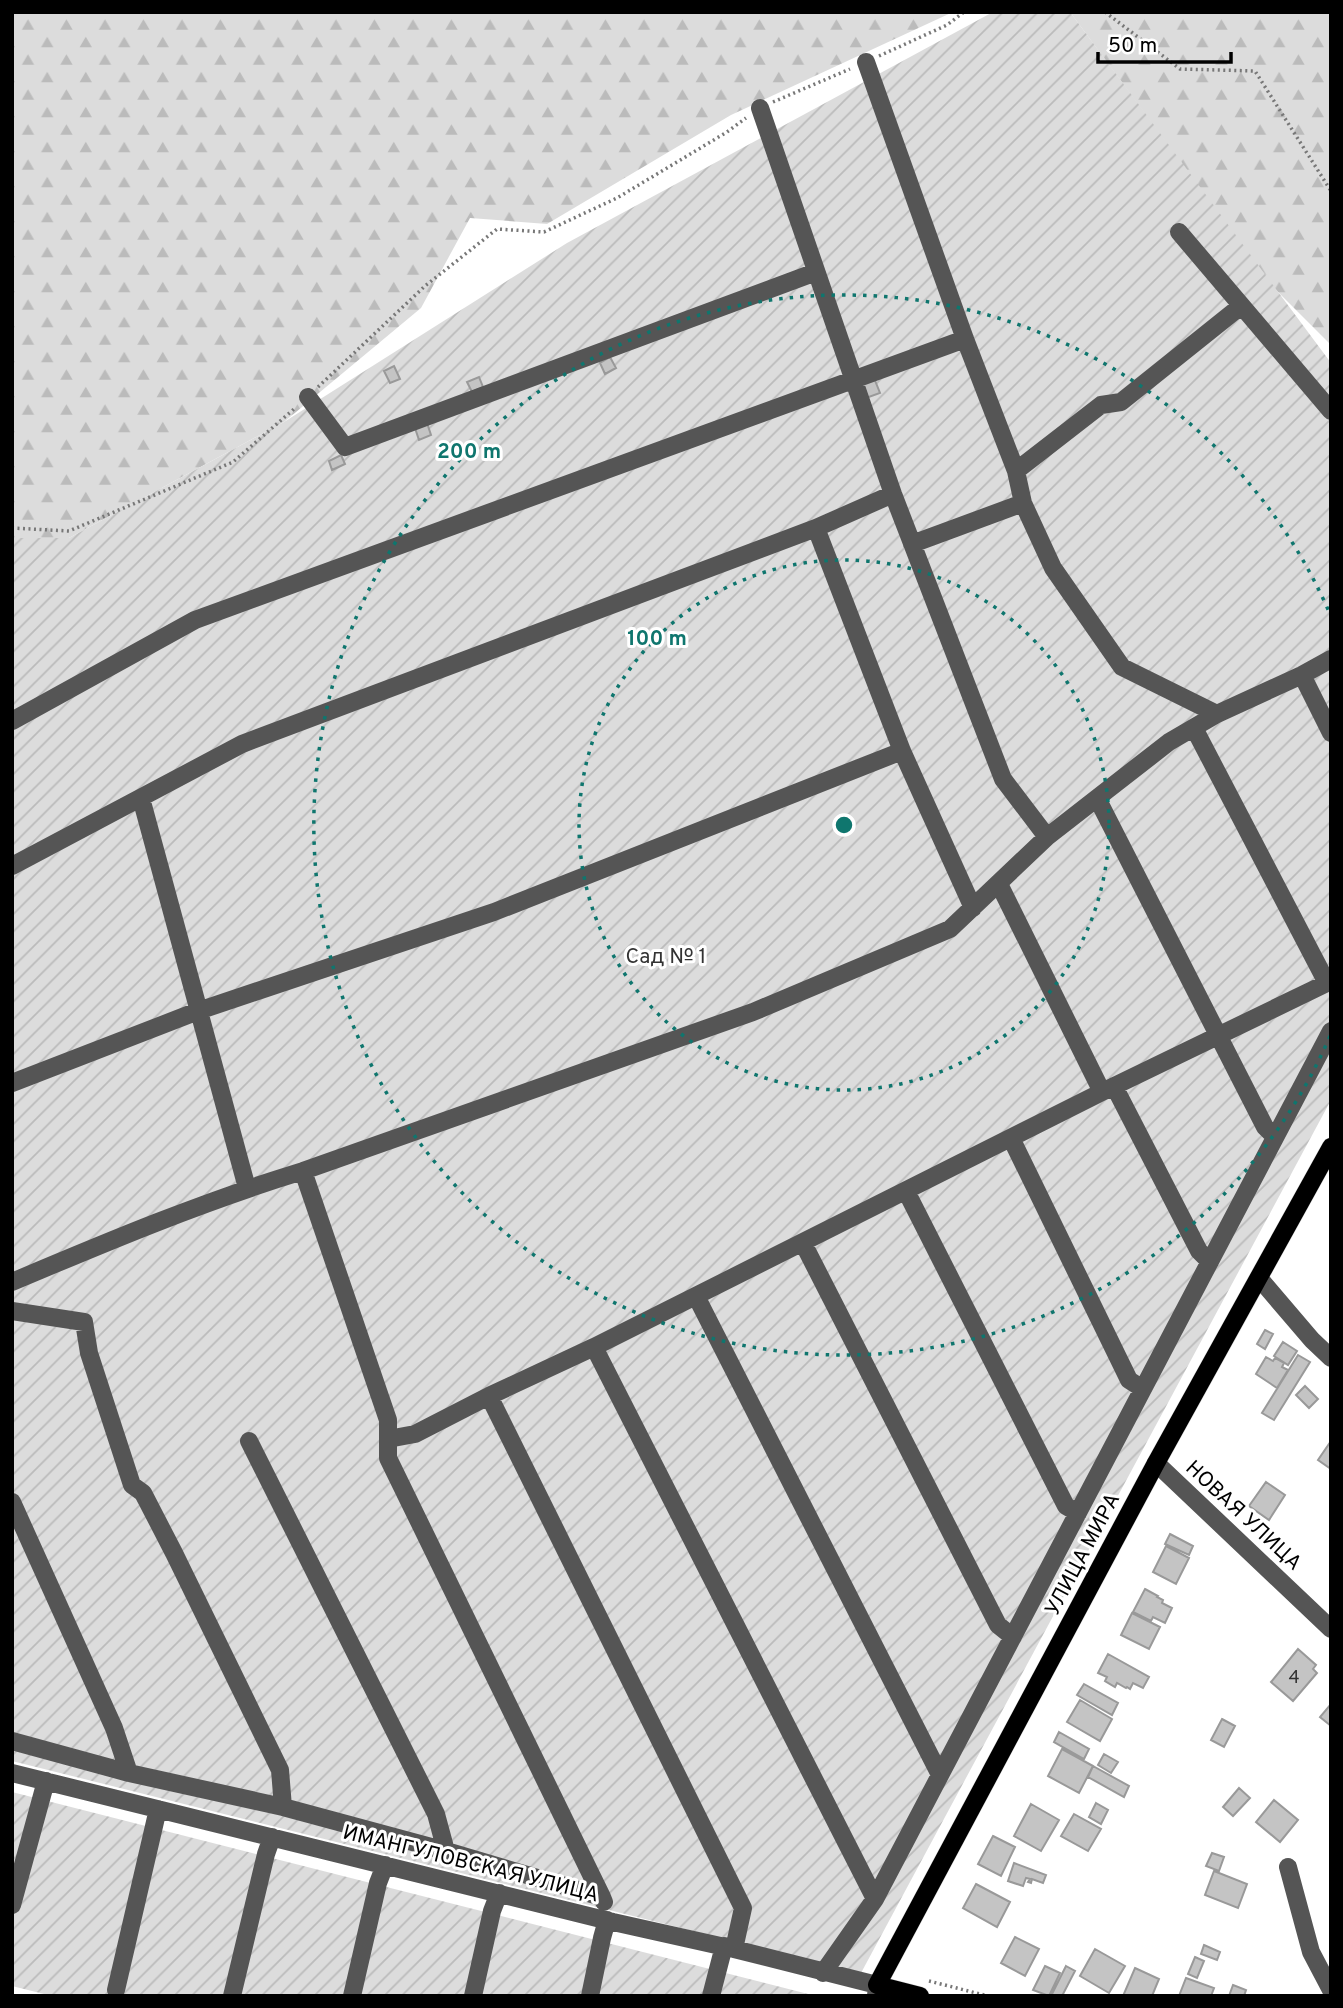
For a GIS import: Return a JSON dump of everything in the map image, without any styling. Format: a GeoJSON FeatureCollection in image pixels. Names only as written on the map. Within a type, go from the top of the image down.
{"type":"FeatureCollection","features":[{"type":"Feature","properties":{"kind":"main road","name":"УЛИЦА МИРА"},"geometry":{"type":"LineString","coordinates":[[876,1991],[1156,1464],[1331,1147]]}},
{"type":"Feature","properties":{"kind":"main road","name":"ИМАНГУЛОВСКАЯ УЛИЦА"},"geometry":{"type":"LineString","coordinates":[[876,1991],[920,1987]]}},
{"type":"Feature","properties":{"kind":"street"},"geometry":{"type":"LineString","coordinates":[[866,62],[1016,471],[1023,503],[1053,568],[1122,667],[1217,714]]}},
{"type":"Feature","properties":{"kind":"street"},"geometry":{"type":"LineString","coordinates":[[760,108],[893,494],[1003,779],[1047,837]]}},
{"type":"Feature","properties":{"kind":"street"},"geometry":{"type":"LineString","coordinates":[[1179,232],[1331,411]]}},
{"type":"Feature","properties":{"kind":"street"},"geometry":{"type":"LineString","coordinates":[[308,397],[345,447],[816,272]]}},
{"type":"Feature","properties":{"kind":"street"},"geometry":{"type":"LineString","coordinates":[[1016,471],[1101,405],[1121,402],[1241,306]]}},
{"type":"Feature","properties":{"kind":"street"},"geometry":{"type":"LineString","coordinates":[[12,721],[195,621],[965,338]]}},
{"type":"Feature","properties":{"kind":"street"},"geometry":{"type":"LineString","coordinates":[[12,866],[242,744],[816,528],[893,494]]}},
{"type":"Feature","properties":{"kind":"street"},"geometry":{"type":"LineString","coordinates":[[912,544],[1023,503]]}},
{"type":"Feature","properties":{"kind":"street"},"geometry":{"type":"LineString","coordinates":[[816,528],[902,751],[974,908]]}},
{"type":"Feature","properties":{"kind":"street"},"geometry":{"type":"LineString","coordinates":[[12,1282],[148,1224],[753,1012],[950,929],[1047,837],[1169,742],[1217,714],[1331,659]]}},
{"type":"Feature","properties":{"kind":"street"},"geometry":{"type":"LineString","coordinates":[[1302,675],[1331,733]]}},
{"type":"Feature","properties":{"kind":"street"},"geometry":{"type":"LineString","coordinates":[[388,1439],[415,1434],[489,1396],[594,1348],[1108,1089],[1329,983],[1194,728]]}},
{"type":"Feature","properties":{"kind":"street"},"geometry":{"type":"LineString","coordinates":[[12,1083],[198,1011],[494,912],[902,751]]}},
{"type":"Feature","properties":{"kind":"street"},"geometry":{"type":"LineString","coordinates":[[142,797],[247,1188]]}},
{"type":"Feature","properties":{"kind":"street"},"geometry":{"type":"LineString","coordinates":[[1097,798],[1265,1127],[1275,1137]]}},
{"type":"Feature","properties":{"kind":"street"},"geometry":{"type":"LineString","coordinates":[[999,884],[1108,1089],[1199,1251],[1210,1262]]}},
{"type":"Feature","properties":{"kind":"street"},"geometry":{"type":"LineString","coordinates":[[823,1973],[875,1899],[1331,1031]]}},
{"type":"Feature","properties":{"kind":"street"},"geometry":{"type":"LineString","coordinates":[[1011,1138],[1129,1380],[1143,1389]]}},
{"type":"Feature","properties":{"kind":"street"},"geometry":{"type":"LineString","coordinates":[[303,1171],[388,1420],[388,1458],[602,1897],[610,1921],[590,1996]]}},
{"type":"Feature","properties":{"kind":"street"},"geometry":{"type":"LineString","coordinates":[[906,1191],[1066,1506],[1078,1513]]}},
{"type":"Feature","properties":{"kind":"street"},"geometry":{"type":"LineString","coordinates":[[803,1244],[998,1625],[1013,1637]]}},
{"type":"Feature","properties":{"kind":"street"},"geometry":{"type":"LineString","coordinates":[[1259,1278],[1331,1358]]}},
{"type":"Feature","properties":{"kind":"street"},"geometry":{"type":"LineString","coordinates":[[696,1296],[940,1774]]}},
{"type":"Feature","properties":{"kind":"street"},"geometry":{"type":"LineString","coordinates":[[12,1311],[84,1322],[89,1353],[132,1485],[143,1493],[280,1770],[283,1807]]}},
{"type":"Feature","properties":{"kind":"street"},"geometry":{"type":"LineString","coordinates":[[594,1348],[875,1899]]}},
{"type":"Feature","properties":{"kind":"street"},"geometry":{"type":"LineString","coordinates":[[489,1396],[743,1908],[711,1996]]}},
{"type":"Feature","properties":{"kind":"street"},"geometry":{"type":"LineString","coordinates":[[249,1441],[436,1814],[446,1851]]}},
{"type":"Feature","properties":{"kind":"street","name":"НОВАЯ УЛИЦА"},"geometry":{"type":"LineString","coordinates":[[1156,1464],[1331,1629]]}},
{"type":"Feature","properties":{"kind":"street"},"geometry":{"type":"LineString","coordinates":[[12,1502],[114,1728],[129,1773]]}},
{"type":"Feature","properties":{"kind":"street"},"geometry":{"type":"LineString","coordinates":[[12,1741],[129,1773],[283,1807],[602,1897]]}},
{"type":"Feature","properties":{"kind":"street","name":"ИМАНГУЛОВСКАЯ УЛИЦА"},"geometry":{"type":"LineString","coordinates":[[12,1773],[610,1921],[729,1947],[876,1991]]}},
{"type":"Feature","properties":{"kind":"street"},"geometry":{"type":"LineString","coordinates":[[12,1905],[46,1781]]}},
{"type":"Feature","properties":{"kind":"street"},"geometry":{"type":"LineString","coordinates":[[116,1990],[158,1809]]}},
{"type":"Feature","properties":{"kind":"street"},"geometry":{"type":"LineString","coordinates":[[232,1996],[272,1837]]}},
{"type":"Feature","properties":{"kind":"street"},"geometry":{"type":"LineString","coordinates":[[352,1996],[384,1865]]}},
{"type":"Feature","properties":{"kind":"street"},"geometry":{"type":"LineString","coordinates":[[1288,1867],[1311,1952],[1331,1990]]}},
{"type":"Feature","properties":{"kind":"street"},"geometry":{"type":"LineString","coordinates":[[473,1996],[492,1911],[499,1893]]}},
{"type":"Feature","properties":{"kind":"path"},"geometry":{"type":"LineString","coordinates":[[12,528],[69,531],[233,462],[308,397],[425,286],[497,229],[544,232],[617,198],[727,132],[760,108],[947,25],[964,12]]}},
{"type":"Feature","properties":{"kind":"path"},"geometry":{"type":"LineString","coordinates":[[1105,12],[1180,68],[1255,71],[1331,191]]}},
{"type":"Feature","properties":{"kind":"path"},"geometry":{"type":"LineString","coordinates":[[920,1987],[988,1996]]}},
{"type":"Feature","properties":{"kind":"green space"},"geometry":{"type":"Polygon","coordinates":[[[12,12],[953,12],[731,115],[547,224],[470,218],[421,308],[284,422],[69,538],[12,538],[12,12]]]}},
{"type":"Feature","properties":{"kind":"green space","name":"Сад № 1"},"geometry":{"type":"Polygon","coordinates":[[[993,12],[1070,12],[1331,363],[1331,1100],[861,1973],[12,1761],[12,538],[69,538],[284,422],[567,243],[993,12]]]}},
{"type":"Feature","properties":{"kind":"green space"},"geometry":{"type":"Polygon","coordinates":[[[1070,12],[1331,12],[1331,345],[1272,286],[1070,12]]]}},
{"type":"Feature","properties":{"kind":"green space"},"geometry":{"type":"Polygon","coordinates":[[[12,1792],[816,1996],[52,1996],[12,1986],[12,1792]]]}},
{"type":"Feature","properties":{"kind":"building"},"geometry":{"type":"Polygon","coordinates":[[[610,357],[616,368],[605,374],[600,363],[610,357]]]}},
{"type":"Feature","properties":{"kind":"building"},"geometry":{"type":"Polygon","coordinates":[[[394,366],[400,379],[390,383],[384,371],[394,366]]]}},
{"type":"Feature","properties":{"kind":"building"},"geometry":{"type":"Polygon","coordinates":[[[479,377],[483,387],[472,392],[467,382],[479,377]]]}},
{"type":"Feature","properties":{"kind":"building"},"geometry":{"type":"Polygon","coordinates":[[[874,378],[880,393],[866,398],[860,384],[874,378]]]}},
{"type":"Feature","properties":{"kind":"building"},"geometry":{"type":"Polygon","coordinates":[[[427,423],[431,435],[419,440],[415,428],[427,423]]]}},
{"type":"Feature","properties":{"kind":"building"},"geometry":{"type":"Polygon","coordinates":[[[341,455],[345,464],[332,470],[329,461],[341,455]]]}},
{"type":"Feature","properties":{"kind":"building"},"geometry":{"type":"Polygon","coordinates":[[[1265,1330],[1273,1334],[1265,1349],[1257,1344],[1265,1330]]]}},
{"type":"Feature","properties":{"kind":"building"},"geometry":{"type":"Polygon","coordinates":[[[1283,1342],[1297,1351],[1288,1365],[1274,1356],[1283,1342]]]}},
{"type":"Feature","properties":{"kind":"building"},"geometry":{"type":"Polygon","coordinates":[[[1298,1355],[1310,1362],[1274,1420],[1262,1413],[1298,1355]]]}},
{"type":"Feature","properties":{"kind":"building"},"geometry":{"type":"Polygon","coordinates":[[[1266,1357],[1284,1363],[1282,1367],[1288,1370],[1277,1388],[1256,1374],[1266,1357]]]}},
{"type":"Feature","properties":{"kind":"building"},"geometry":{"type":"Polygon","coordinates":[[[1305,1386],[1318,1399],[1309,1408],[1296,1395],[1305,1386]]]}},
{"type":"Feature","properties":{"kind":"building"},"geometry":{"type":"Polygon","coordinates":[[[1331,1441],[1331,1469],[1318,1460],[1331,1441]]]}},
{"type":"Feature","properties":{"kind":"building"},"geometry":{"type":"Polygon","coordinates":[[[1266,1482],[1285,1495],[1269,1520],[1249,1506],[1266,1482]]]}},
{"type":"Feature","properties":{"kind":"building"},"geometry":{"type":"Polygon","coordinates":[[[1170,1534],[1193,1546],[1189,1555],[1165,1544],[1170,1534]]]}},
{"type":"Feature","properties":{"kind":"building"},"geometry":{"type":"Polygon","coordinates":[[[1166,1546],[1189,1558],[1176,1584],[1153,1572],[1166,1546]]]}},
{"type":"Feature","properties":{"kind":"building"},"geometry":{"type":"Polygon","coordinates":[[[1145,1589],[1172,1608],[1165,1623],[1153,1617],[1151,1621],[1133,1612],[1145,1589]]]}},
{"type":"Feature","properties":{"kind":"building"},"geometry":{"type":"Polygon","coordinates":[[[1132,1613],[1160,1627],[1149,1649],[1121,1635],[1132,1613]]]}},
{"type":"Feature","properties":{"kind":"building"},"geometry":{"type":"Polygon","coordinates":[[[1298,1649],[1316,1665],[1313,1669],[1317,1673],[1293,1701],[1271,1682],[1298,1649]]]}},
{"type":"Feature","properties":{"kind":"building"},"geometry":{"type":"Polygon","coordinates":[[[1108,1654],[1149,1677],[1143,1688],[1133,1683],[1130,1689],[1117,1683],[1115,1687],[1105,1681],[1107,1677],[1098,1673],[1108,1654]]]}},
{"type":"Feature","properties":{"kind":"building"},"geometry":{"type":"Polygon","coordinates":[[[1084,1684],[1118,1703],[1112,1715],[1077,1695],[1084,1684]]]}},
{"type":"Feature","properties":{"kind":"building"},"geometry":{"type":"Polygon","coordinates":[[[1080,1700],[1112,1719],[1100,1741],[1067,1722],[1080,1700]]]}},
{"type":"Feature","properties":{"kind":"building"},"geometry":{"type":"Polygon","coordinates":[[[1331,1704],[1331,1726],[1320,1717],[1331,1704]]]}},
{"type":"Feature","properties":{"kind":"building"},"geometry":{"type":"Polygon","coordinates":[[[1222,1719],[1235,1726],[1224,1747],[1211,1740],[1222,1719]]]}},
{"type":"Feature","properties":{"kind":"building"},"geometry":{"type":"Polygon","coordinates":[[[1059,1732],[1089,1749],[1084,1759],[1054,1742],[1059,1732]]]}},
{"type":"Feature","properties":{"kind":"building"},"geometry":{"type":"Polygon","coordinates":[[[1062,1749],[1093,1766],[1079,1793],[1048,1776],[1062,1749]]]}},
{"type":"Feature","properties":{"kind":"building"},"geometry":{"type":"Polygon","coordinates":[[[1104,1754],[1118,1762],[1111,1773],[1098,1765],[1104,1754]]]}},
{"type":"Feature","properties":{"kind":"building"},"geometry":{"type":"Polygon","coordinates":[[[1093,1766],[1129,1786],[1124,1797],[1088,1777],[1093,1766]]]}},
{"type":"Feature","properties":{"kind":"building"},"geometry":{"type":"Polygon","coordinates":[[[1239,1788],[1250,1798],[1233,1816],[1223,1807],[1239,1788]]]}},
{"type":"Feature","properties":{"kind":"building"},"geometry":{"type":"Polygon","coordinates":[[[1274,1800],[1298,1820],[1280,1842],[1256,1822],[1274,1800]]]}},
{"type":"Feature","properties":{"kind":"building"},"geometry":{"type":"Polygon","coordinates":[[[1096,1803],[1108,1810],[1101,1824],[1089,1817],[1096,1803]]]}},
{"type":"Feature","properties":{"kind":"building"},"geometry":{"type":"Polygon","coordinates":[[[1031,1804],[1059,1820],[1041,1851],[1014,1836],[1031,1804]]]}},
{"type":"Feature","properties":{"kind":"building"},"geometry":{"type":"Polygon","coordinates":[[[1074,1814],[1101,1829],[1088,1851],[1061,1836],[1074,1814]]]}},
{"type":"Feature","properties":{"kind":"building"},"geometry":{"type":"Polygon","coordinates":[[[993,1836],[1015,1847],[1001,1876],[978,1864],[993,1836]]]}},
{"type":"Feature","properties":{"kind":"building"},"geometry":{"type":"Polygon","coordinates":[[[1212,1853],[1224,1857],[1219,1871],[1206,1866],[1212,1853]]]}},
{"type":"Feature","properties":{"kind":"building"},"geometry":{"type":"Polygon","coordinates":[[[1014,1863],[1046,1875],[1043,1883],[1032,1879],[1031,1883],[1028,1882],[1030,1879],[1026,1878],[1023,1886],[1008,1881],[1014,1863]]]}},
{"type":"Feature","properties":{"kind":"building"},"geometry":{"type":"Polygon","coordinates":[[[1214,1871],[1247,1884],[1238,1908],[1205,1895],[1214,1871]]]}},
{"type":"Feature","properties":{"kind":"building"},"geometry":{"type":"Polygon","coordinates":[[[976,1884],[1010,1902],[997,1927],[963,1908],[976,1884]]]}},
{"type":"Feature","properties":{"kind":"building"},"geometry":{"type":"Polygon","coordinates":[[[1015,1937],[1039,1949],[1025,1976],[1001,1963],[1015,1937]]]}},
{"type":"Feature","properties":{"kind":"building"},"geometry":{"type":"Polygon","coordinates":[[[1204,1945],[1220,1952],[1217,1960],[1201,1954],[1204,1945]]]}},
{"type":"Feature","properties":{"kind":"building"},"geometry":{"type":"Polygon","coordinates":[[[1095,1949],[1125,1966],[1109,1993],[1080,1976],[1095,1949]]]}},
{"type":"Feature","properties":{"kind":"building"},"geometry":{"type":"Polygon","coordinates":[[[1195,1957],[1204,1961],[1197,1978],[1188,1974],[1195,1957]]]}},
{"type":"Feature","properties":{"kind":"building"},"geometry":{"type":"Polygon","coordinates":[[[1045,1966],[1060,1973],[1049,1996],[1033,1990],[1045,1966]]]}},
{"type":"Feature","properties":{"kind":"building"},"geometry":{"type":"Polygon","coordinates":[[[1066,1966],[1075,1971],[1062,1996],[1051,1996],[1066,1966]]]}},
{"type":"Feature","properties":{"kind":"building"},"geometry":{"type":"Polygon","coordinates":[[[1135,1968],[1159,1979],[1152,1996],[1123,1996],[1135,1968]]]}},
{"type":"Feature","properties":{"kind":"building"},"geometry":{"type":"Polygon","coordinates":[[[1186,1978],[1214,1988],[1211,1996],[1179,1996],[1186,1978]]]}},
{"type":"Feature","properties":{"kind":"building"},"geometry":{"type":"Polygon","coordinates":[[[1233,1985],[1246,1990],[1244,1996],[1229,1996],[1233,1985]]]}}]}
